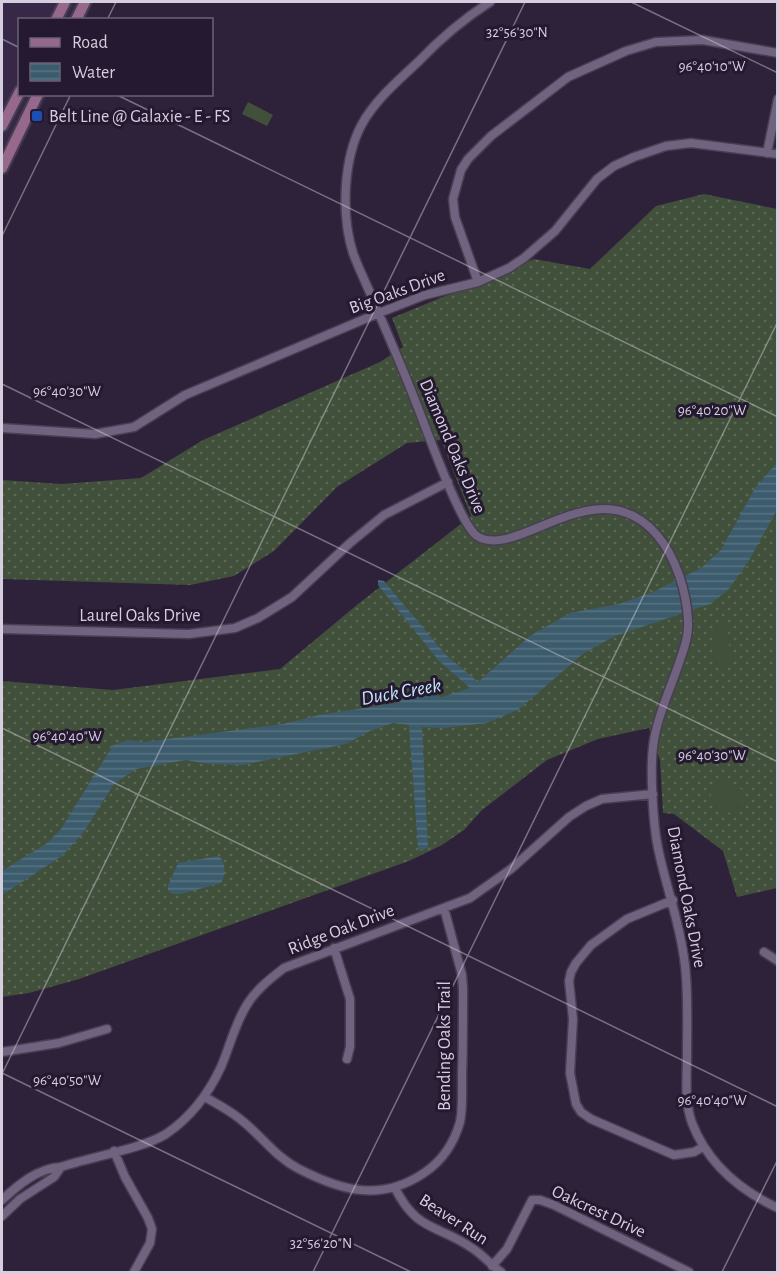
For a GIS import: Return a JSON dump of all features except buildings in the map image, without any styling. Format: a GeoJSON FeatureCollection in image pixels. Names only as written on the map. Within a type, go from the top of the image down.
{"type":"FeatureCollection","features":[{"type":"Feature","properties":{"kind":"main road"},"geometry":{"type":"LineString","coordinates":[[57,18],[65,2]]}},
{"type":"Feature","properties":{"kind":"main road"},"geometry":{"type":"LineString","coordinates":[[77,18],[85,2]]}},
{"type":"Feature","properties":{"kind":"main road"},"geometry":{"type":"LineString","coordinates":[[2,126],[18,95]]}},
{"type":"Feature","properties":{"kind":"main road"},"geometry":{"type":"LineString","coordinates":[[3,162],[37,96]]}},
{"type":"Feature","properties":{"kind":"street","name":"Diamond Oaks Drive"},"geometry":{"type":"LineString","coordinates":[[490,2],[477,10],[427,52],[384,94],[362,124],[352,150],[346,189],[346,218],[352,251],[448,482],[470,529],[478,538],[494,541],[587,510],[607,509],[625,512],[651,528],[666,548],[675,568],[688,617],[688,635],[660,718],[653,748],[653,794],[657,845],[673,900],[686,975],[688,1107],[692,1123],[704,1147],[724,1173],[753,1197],[777,1208]]}},
{"type":"Feature","properties":{"kind":"street"},"geometry":{"type":"LineString","coordinates":[[478,282],[455,217],[453,199],[461,170],[468,159],[491,136],[551,90],[568,77],[626,51],[656,42],[703,40],[777,53]]}},
{"type":"Feature","properties":{"kind":"street"},"geometry":{"type":"LineString","coordinates":[[766,153],[777,99]]}},
{"type":"Feature","properties":{"kind":"street","name":"Big Oaks Drive"},"geometry":{"type":"LineString","coordinates":[[2,428],[95,434],[134,427],[185,395],[379,313],[425,295],[478,282],[509,268],[531,252],[555,231],[597,179],[614,166],[634,157],[666,146],[691,142],[777,154]]}},
{"type":"Feature","properties":{"kind":"street","name":"Laurel Oaks Drive"},"geometry":{"type":"LineString","coordinates":[[2,629],[189,634],[235,628],[258,618],[292,597],[384,515],[448,482]]}},
{"type":"Feature","properties":{"kind":"street","name":"Ridge Oak Drive"},"geometry":{"type":"LineString","coordinates":[[2,1198],[29,1178],[50,1168],[141,1145],[165,1135],[192,1113],[205,1097],[221,1066],[248,1002],[263,984],[284,968],[470,897],[489,886],[586,806],[602,799],[653,794]]}},
{"type":"Feature","properties":{"kind":"street"},"geometry":{"type":"LineString","coordinates":[[673,900],[627,919],[591,945],[576,963],[569,981],[573,1019],[570,1073],[576,1104],[581,1112],[591,1119],[674,1155],[694,1152],[704,1147]]}},
{"type":"Feature","properties":{"kind":"street","name":"Bending Oaks Trail"},"geometry":{"type":"LineString","coordinates":[[205,1097],[241,1119],[277,1155],[298,1169],[338,1186],[362,1190],[395,1188],[418,1177],[441,1159],[451,1144],[460,1121],[464,989],[444,908]]}},
{"type":"Feature","properties":{"kind":"street"},"geometry":{"type":"LineString","coordinates":[[334,948],[350,999],[350,1047],[347,1059]]}},
{"type":"Feature","properties":{"kind":"street"},"geometry":{"type":"LineString","coordinates":[[764,952],[777,961]]}},
{"type":"Feature","properties":{"kind":"street"},"geometry":{"type":"LineString","coordinates":[[2,1052],[59,1043],[107,1029]]}},
{"type":"Feature","properties":{"kind":"street"},"geometry":{"type":"LineString","coordinates":[[114,1151],[152,1229],[150,1243],[134,1272]]}},
{"type":"Feature","properties":{"kind":"street","name":"Ridge Oak Drive"},"geometry":{"type":"LineString","coordinates":[[2,1216],[35,1188],[54,1177],[61,1167]]}},
{"type":"Feature","properties":{"kind":"street","name":"Beaver Run"},"geometry":{"type":"LineString","coordinates":[[395,1188],[404,1207],[415,1217],[433,1229],[473,1248],[501,1272]]}},
{"type":"Feature","properties":{"kind":"street"},"geometry":{"type":"LineString","coordinates":[[2,1198],[10,1208]]}},
{"type":"Feature","properties":{"kind":"street","name":"Oakcrest Drive"},"geometry":{"type":"LineString","coordinates":[[492,1266],[507,1249],[532,1200],[540,1200],[689,1272]]}},
{"type":"Feature","properties":{"kind":"shaded area"},"geometry":{"type":"Polygon","coordinates":[[[2,2],[94,2],[86,18],[18,18],[18,96],[47,96],[7,176],[2,173],[2,2]]]}},
{"type":"Feature","properties":{"kind":"green space"},"geometry":{"type":"Polygon","coordinates":[[[248,102],[273,115],[267,126],[242,114],[248,102]]]}},
{"type":"Feature","properties":{"kind":"green space"},"geometry":{"type":"Polygon","coordinates":[[[704,194],[777,209],[777,888],[737,897],[723,851],[674,814],[663,813],[660,760],[649,728],[598,739],[547,760],[482,810],[464,830],[442,845],[409,861],[79,979],[29,993],[2,997],[2,681],[113,690],[280,669],[358,604],[471,516],[441,440],[407,443],[337,487],[274,551],[234,576],[190,585],[2,579],[2,480],[62,484],[141,478],[203,440],[380,362],[403,347],[392,318],[534,259],[590,269],[656,206],[704,194]]]}},
{"type":"Feature","properties":{"kind":"green space"},"geometry":{"type":"Polygon","coordinates":[[[720,621],[728,628],[729,648],[734,657],[730,663],[718,668],[712,644],[720,621]]]}},
{"type":"Feature","properties":{"kind":"green space"},"geometry":{"type":"Polygon","coordinates":[[[728,781],[742,790],[742,804],[733,813],[722,812],[711,805],[711,793],[717,782],[728,781]]]}},
{"type":"Feature","properties":{"kind":"water"},"geometry":{"type":"Polygon","coordinates":[[[777,463],[777,510],[748,562],[728,590],[710,604],[615,636],[584,653],[518,710],[487,723],[443,728],[422,727],[428,847],[421,851],[418,847],[409,725],[393,723],[370,731],[346,744],[242,765],[207,764],[186,760],[136,769],[114,784],[83,833],[62,856],[2,895],[2,871],[47,843],[61,829],[113,745],[129,740],[145,742],[283,724],[319,715],[397,703],[410,695],[424,692],[442,697],[470,688],[439,661],[378,585],[378,580],[384,581],[446,655],[478,682],[530,636],[570,613],[619,604],[653,592],[701,568],[721,550],[755,488],[777,463]]]}},
{"type":"Feature","properties":{"kind":"water"},"geometry":{"type":"Polygon","coordinates":[[[219,856],[224,869],[221,883],[181,894],[174,894],[168,890],[178,863],[219,856]]]}},
{"type":"Feature","properties":{"kind":"place","name":"Belt Line @ Galaxie - E - FS"},"geometry":{"type":"Point","coordinates":[37,116]}},
{"type":"Feature","properties":{"kind":"water label","name":"Duck Creek"},"geometry":{"type":"Point","coordinates":[401,691]}}]}
